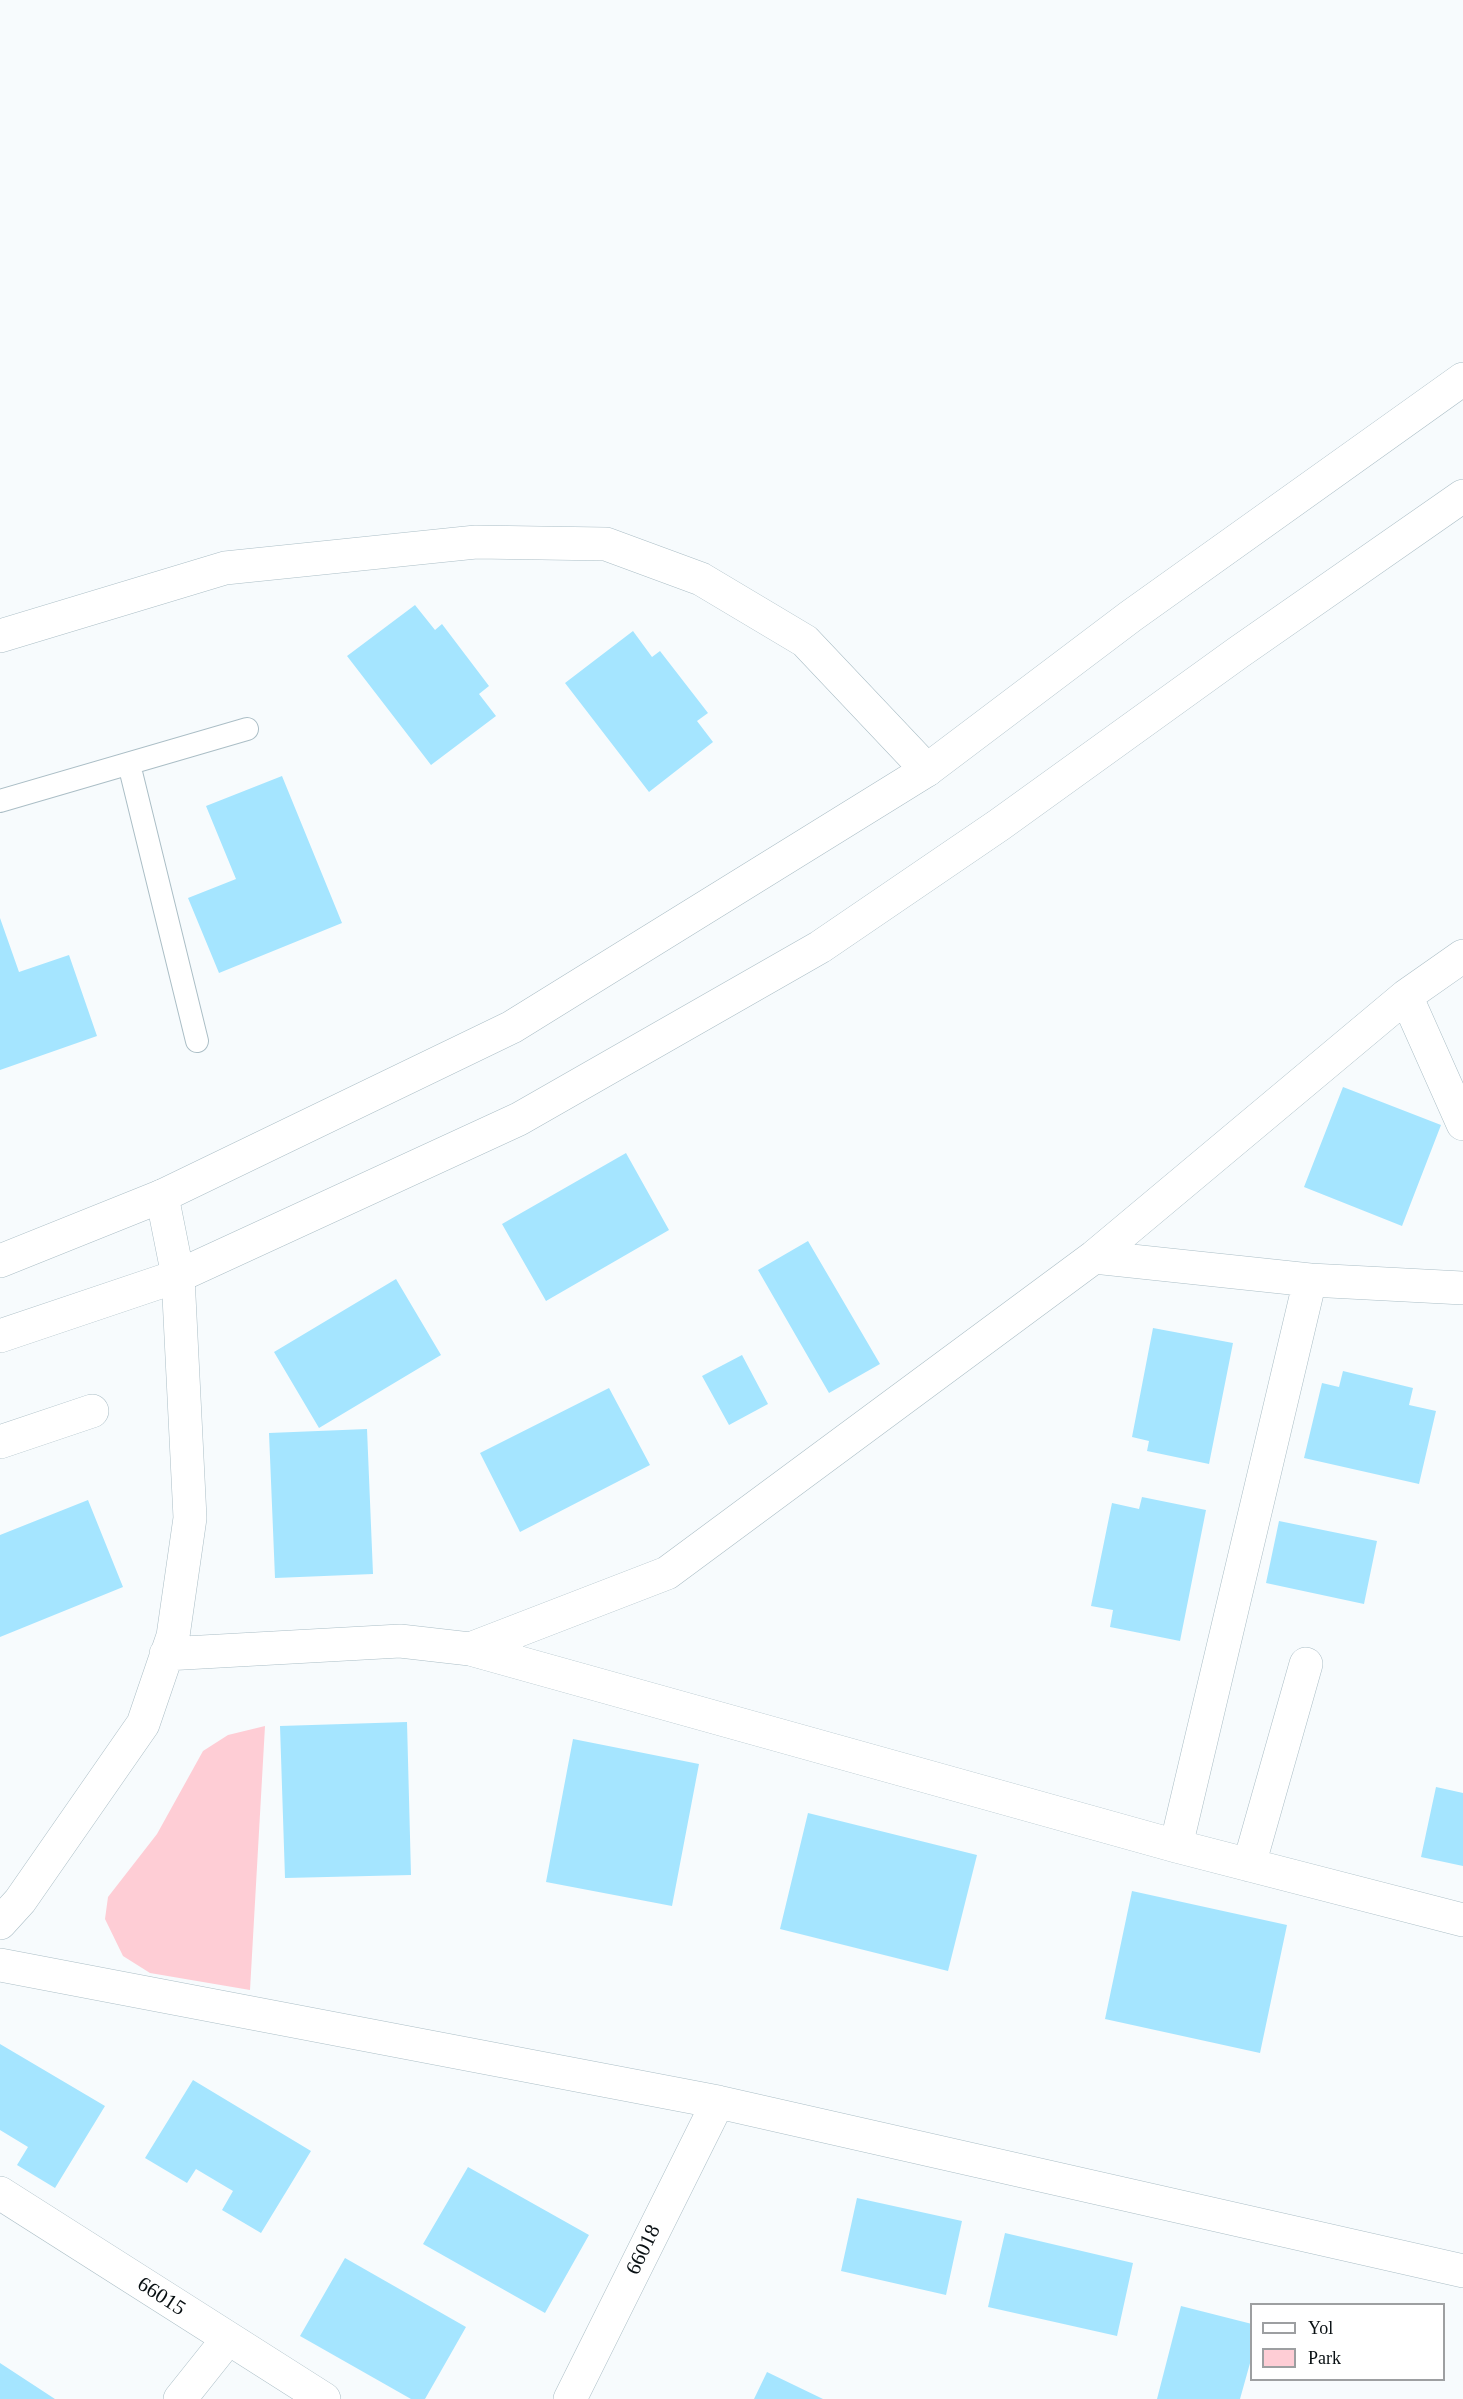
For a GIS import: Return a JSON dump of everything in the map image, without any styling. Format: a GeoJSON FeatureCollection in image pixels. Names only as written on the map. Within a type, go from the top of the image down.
{"type":"FeatureCollection","features":[{"type":"Feature","properties":{"kind":"street"},"geometry":{"type":"LineString","coordinates":[[0,1261],[162,1197],[512,1027],[927,770],[1131,616],[1463,379]]}},
{"type":"Feature","properties":{"kind":"street"},"geometry":{"type":"LineString","coordinates":[[0,1336],[178,1276],[519,1119],[820,947],[999,825],[1239,652],[1463,496]]}},
{"type":"Feature","properties":{"kind":"street"},"geometry":{"type":"LineString","coordinates":[[0,636],[225,567],[476,542],[606,544],[701,579],[805,641],[927,770]]}},
{"type":"Feature","properties":{"kind":"street"},"geometry":{"type":"LineString","coordinates":[[470,1649],[667,1574],[1094,1257],[1406,996],[1463,956]]}},
{"type":"Feature","properties":{"kind":"street"},"geometry":{"type":"LineString","coordinates":[[1406,996],[1463,1124]]}},
{"type":"Feature","properties":{"kind":"street"},"geometry":{"type":"LineString","coordinates":[[7,1908],[143,1724],[173,1636],[190,1518],[178,1276],[162,1197]]}},
{"type":"Feature","properties":{"kind":"street"},"geometry":{"type":"LineString","coordinates":[[1094,1257],[1310,1280],[1463,1288]]}},
{"type":"Feature","properties":{"kind":"street"},"geometry":{"type":"LineString","coordinates":[[1176,1846],[1310,1280]]}},
{"type":"Feature","properties":{"kind":"street"},"geometry":{"type":"LineString","coordinates":[[0,1442],[92,1411]]}},
{"type":"Feature","properties":{"kind":"street"},"geometry":{"type":"LineString","coordinates":[[166,1654],[400,1641],[470,1649],[1176,1846],[1463,1920]]}},
{"type":"Feature","properties":{"kind":"street"},"geometry":{"type":"LineString","coordinates":[[1249,1865],[1306,1664]]}},
{"type":"Feature","properties":{"kind":"street"},"geometry":{"type":"LineString","coordinates":[[0,1965],[718,2102],[1463,2271]]}},
{"type":"Feature","properties":{"kind":"street","name":"66018"},"geometry":{"type":"LineString","coordinates":[[570,2399],[718,2102]]}},
{"type":"Feature","properties":{"kind":"street","name":"66015"},"geometry":{"type":"LineString","coordinates":[[0,2193],[227,2340],[324,2399]]}},
{"type":"Feature","properties":{"kind":"street"},"geometry":{"type":"LineString","coordinates":[[180,2399],[227,2340]]}},
{"type":"Feature","properties":{"kind":"lane"},"geometry":{"type":"LineString","coordinates":[[0,801],[247,729]]}},
{"type":"Feature","properties":{"kind":"lane"},"geometry":{"type":"LineString","coordinates":[[129,764],[197,1041]]}},
{"type":"Feature","properties":{"kind":"green space"},"geometry":{"type":"Polygon","coordinates":[[[265,1726],[250,1990],[150,1973],[123,1956],[105,1919],[108,1897],[157,1834],[203,1751],[228,1735],[265,1726]]]}},
{"type":"Feature","properties":{"kind":"building"},"geometry":{"type":"Polygon","coordinates":[[[415,605],[435,630],[442,624],[489,686],[479,694],[496,716],[431,765],[347,656],[415,605]]]}},
{"type":"Feature","properties":{"kind":"building"},"geometry":{"type":"Polygon","coordinates":[[[633,631],[652,657],[660,651],[708,713],[697,721],[713,742],[649,792],[565,683],[633,631]]]}},
{"type":"Feature","properties":{"kind":"building"},"geometry":{"type":"Polygon","coordinates":[[[282,776],[342,923],[219,973],[188,898],[236,879],[206,806],[282,776]]]}},
{"type":"Feature","properties":{"kind":"building"},"geometry":{"type":"Polygon","coordinates":[[[0,918],[19,972],[69,955],[97,1036],[0,1070],[0,918]]]}},
{"type":"Feature","properties":{"kind":"building"},"geometry":{"type":"Polygon","coordinates":[[[1343,1087],[1441,1125],[1402,1226],[1304,1187],[1343,1087]]]}},
{"type":"Feature","properties":{"kind":"building"},"geometry":{"type":"Polygon","coordinates":[[[626,1153],[669,1230],[546,1301],[502,1224],[626,1153]]]}},
{"type":"Feature","properties":{"kind":"building"},"geometry":{"type":"Polygon","coordinates":[[[808,1241],[880,1364],[829,1393],[758,1270],[808,1241]]]}},
{"type":"Feature","properties":{"kind":"building"},"geometry":{"type":"Polygon","coordinates":[[[396,1279],[441,1355],[319,1428],[274,1352],[396,1279]]]}},
{"type":"Feature","properties":{"kind":"building"},"geometry":{"type":"Polygon","coordinates":[[[1153,1328],[1233,1343],[1209,1464],[1147,1451],[1149,1441],[1132,1437],[1153,1328]]]}},
{"type":"Feature","properties":{"kind":"building"},"geometry":{"type":"Polygon","coordinates":[[[742,1355],[768,1404],[729,1425],[702,1376],[742,1355]]]}},
{"type":"Feature","properties":{"kind":"building"},"geometry":{"type":"Polygon","coordinates":[[[1343,1371],[1413,1388],[1409,1405],[1436,1411],[1419,1484],[1304,1458],[1322,1383],[1339,1387],[1343,1371]]]}},
{"type":"Feature","properties":{"kind":"building"},"geometry":{"type":"Polygon","coordinates":[[[609,1388],[650,1465],[520,1532],[480,1453],[609,1388]]]}},
{"type":"Feature","properties":{"kind":"building"},"geometry":{"type":"Polygon","coordinates":[[[367,1429],[373,1574],[275,1578],[269,1433],[367,1429]]]}},
{"type":"Feature","properties":{"kind":"building"},"geometry":{"type":"Polygon","coordinates":[[[1142,1497],[1206,1510],[1180,1641],[1110,1627],[1113,1610],[1091,1606],[1112,1503],[1139,1509],[1142,1497]]]}},
{"type":"Feature","properties":{"kind":"building"},"geometry":{"type":"Polygon","coordinates":[[[88,1500],[123,1587],[0,1637],[0,1535],[88,1500]]]}},
{"type":"Feature","properties":{"kind":"building"},"geometry":{"type":"Polygon","coordinates":[[[1279,1521],[1377,1541],[1364,1604],[1266,1583],[1279,1521]]]}},
{"type":"Feature","properties":{"kind":"building"},"geometry":{"type":"Polygon","coordinates":[[[407,1722],[411,1875],[285,1878],[280,1726],[407,1722]]]}},
{"type":"Feature","properties":{"kind":"building"},"geometry":{"type":"Polygon","coordinates":[[[573,1739],[699,1764],[672,1906],[546,1882],[573,1739]]]}},
{"type":"Feature","properties":{"kind":"building"},"geometry":{"type":"Polygon","coordinates":[[[1436,1787],[1463,1793],[1463,1866],[1421,1857],[1436,1787]]]}},
{"type":"Feature","properties":{"kind":"building"},"geometry":{"type":"Polygon","coordinates":[[[808,1813],[977,1855],[948,1971],[780,1929],[808,1813]]]}},
{"type":"Feature","properties":{"kind":"building"},"geometry":{"type":"Polygon","coordinates":[[[1132,1891],[1287,1925],[1260,2053],[1105,2019],[1132,1891]]]}},
{"type":"Feature","properties":{"kind":"building"},"geometry":{"type":"Polygon","coordinates":[[[0,2044],[105,2106],[55,2188],[17,2165],[28,2147],[0,2130],[0,2044]]]}},
{"type":"Feature","properties":{"kind":"building"},"geometry":{"type":"Polygon","coordinates":[[[193,2080],[311,2151],[261,2233],[222,2210],[233,2191],[196,2169],[187,2183],[145,2158],[193,2080]]]}},
{"type":"Feature","properties":{"kind":"building"},"geometry":{"type":"Polygon","coordinates":[[[468,2167],[589,2235],[545,2313],[423,2244],[468,2167]]]}},
{"type":"Feature","properties":{"kind":"building"},"geometry":{"type":"Polygon","coordinates":[[[857,2198],[962,2221],[946,2295],[841,2271],[857,2198]]]}},
{"type":"Feature","properties":{"kind":"building"},"geometry":{"type":"Polygon","coordinates":[[[1005,2233],[1133,2263],[1117,2336],[988,2307],[1005,2233]]]}},
{"type":"Feature","properties":{"kind":"building"},"geometry":{"type":"Polygon","coordinates":[[[345,2258],[466,2327],[425,2399],[411,2399],[300,2336],[345,2258]]]}},
{"type":"Feature","properties":{"kind":"building"},"geometry":{"type":"Polygon","coordinates":[[[1181,2306],[1250,2323],[1250,2363],[1240,2399],[1157,2399],[1181,2306]]]}},
{"type":"Feature","properties":{"kind":"building"},"geometry":{"type":"Polygon","coordinates":[[[0,2363],[55,2399],[0,2399],[0,2363]]]}},
{"type":"Feature","properties":{"kind":"building"},"geometry":{"type":"Polygon","coordinates":[[[767,2372],[823,2399],[754,2399],[767,2372]]]}}]}
